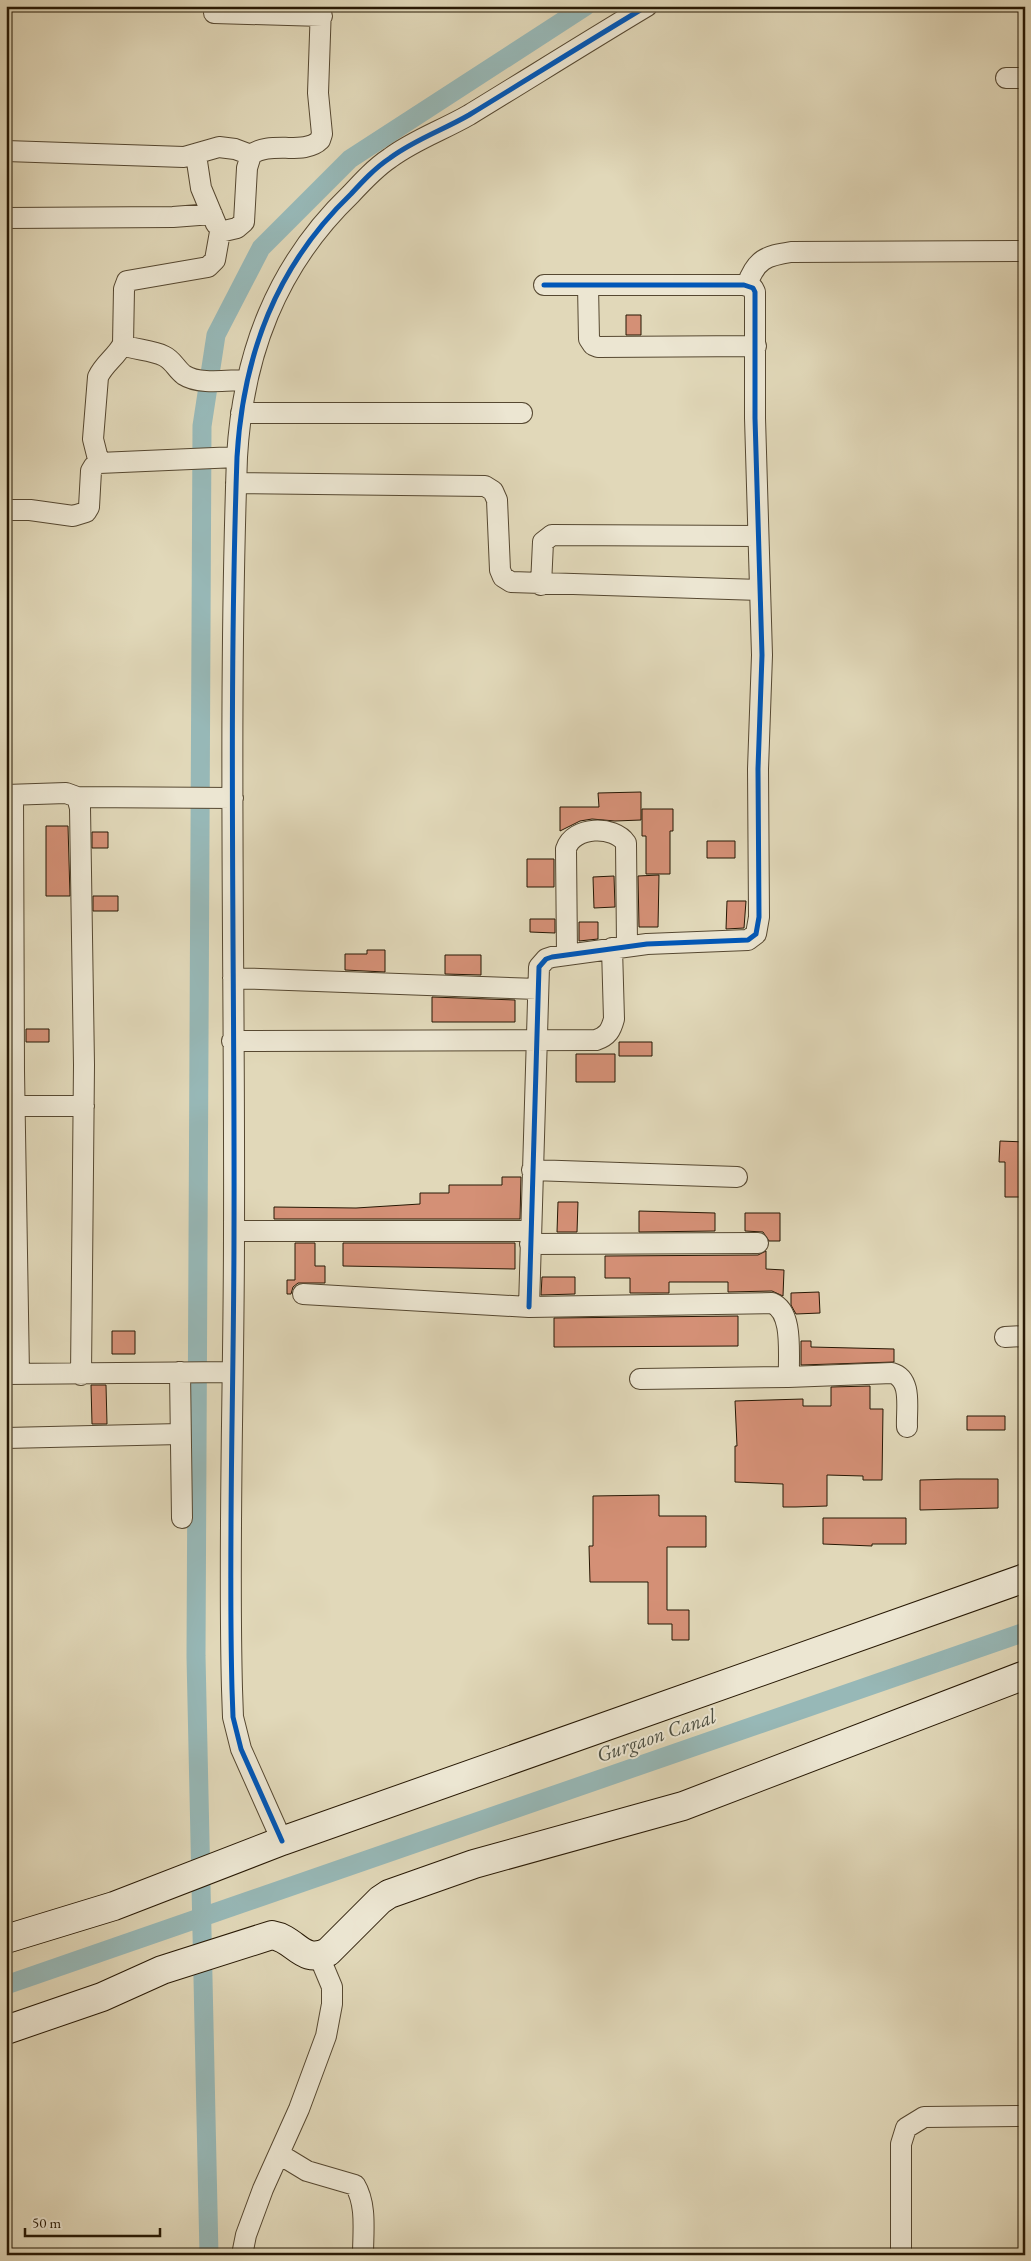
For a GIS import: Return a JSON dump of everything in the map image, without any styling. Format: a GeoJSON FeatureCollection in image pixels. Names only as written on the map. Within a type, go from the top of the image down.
{"type":"FeatureCollection","features":[{"type":"Feature","properties":{"kind":"street"},"geometry":{"type":"LineString","coordinates":[[282,1841],[247,1766],[235,1733],[233,1716],[229,1490],[234,1231],[232,1041],[236,457],[240,413],[246,380],[265,320],[285,278],[308,240],[330,213],[377,168],[401,150],[453,124],[647,6]]}},
{"type":"Feature","properties":{"kind":"street"},"geometry":{"type":"LineString","coordinates":[[6,151],[184,157],[219,147],[235,149],[251,155],[264,149],[310,146],[320,140],[322,134],[318,72],[321,11],[214,13]]}},
{"type":"Feature","properties":{"kind":"street"},"geometry":{"type":"LineString","coordinates":[[99,463],[93,439],[98,377],[102,368],[122,345],[124,289],[127,281],[208,267],[215,260],[216,223],[201,188],[196,155]]}},
{"type":"Feature","properties":{"kind":"street"},"geometry":{"type":"LineString","coordinates":[[6,218],[173,217],[237,228],[244,222],[247,168],[251,155]]}},
{"type":"Feature","properties":{"kind":"street"},"geometry":{"type":"LineString","coordinates":[[747,285],[758,263],[766,258],[791,252],[1025,251]]}},
{"type":"Feature","properties":{"kind":"street"},"geometry":{"type":"LineString","coordinates":[[529,1307],[535,1041],[539,968],[542,963],[552,957],[620,947],[748,940],[756,934],[759,917],[758,769],[762,663],[758,536],[757,299],[753,288],[747,285],[544,285]]}},
{"type":"Feature","properties":{"kind":"street"},"geometry":{"type":"LineString","coordinates":[[588,285],[589,339],[593,345],[598,347],[756,346]]}},
{"type":"Feature","properties":{"kind":"street"},"geometry":{"type":"LineString","coordinates":[[122,345],[143,352],[161,354],[173,361],[184,375],[204,380],[246,380]]}},
{"type":"Feature","properties":{"kind":"street"},"geometry":{"type":"LineString","coordinates":[[240,413],[522,413]]}},
{"type":"Feature","properties":{"kind":"street"},"geometry":{"type":"LineString","coordinates":[[6,510],[30,510],[74,516],[86,512],[91,471],[99,463],[236,457]]}},
{"type":"Feature","properties":{"kind":"street"},"geometry":{"type":"LineString","coordinates":[[236,483],[485,486],[493,491],[497,500],[498,562],[503,577],[511,582],[760,590]]}},
{"type":"Feature","properties":{"kind":"street"},"geometry":{"type":"LineString","coordinates":[[541,584],[543,542],[552,535],[758,536]]}},
{"type":"Feature","properties":{"kind":"street"},"geometry":{"type":"LineString","coordinates":[[232,1372],[81,1375],[13,1374],[10,1106],[10,795],[66,793],[77,797],[233,798]]}},
{"type":"Feature","properties":{"kind":"street"},"geometry":{"type":"LineString","coordinates":[[77,797],[80,808],[84,1106],[81,1375]]}},
{"type":"Feature","properties":{"kind":"street"},"geometry":{"type":"LineString","coordinates":[[232,1041],[535,1041],[596,1040],[605,1037],[612,1030],[614,1019],[626,843],[618,834],[613,832],[585,832],[575,835],[569,841],[566,849],[567,955]]}},
{"type":"Feature","properties":{"kind":"street"},"geometry":{"type":"LineString","coordinates":[[233,978],[538,989]]}},
{"type":"Feature","properties":{"kind":"street"},"geometry":{"type":"LineString","coordinates":[[10,1106],[84,1106]]}},
{"type":"Feature","properties":{"kind":"street"},"geometry":{"type":"LineString","coordinates":[[532,1170],[737,1176]]}},
{"type":"Feature","properties":{"kind":"street"},"geometry":{"type":"LineString","coordinates":[[234,1231],[758,1243]]}},
{"type":"Feature","properties":{"kind":"street"},"geometry":{"type":"LineString","coordinates":[[303,1294],[529,1307],[772,1303],[779,1306],[787,1320],[789,1377]]}},
{"type":"Feature","properties":{"kind":"street"},"geometry":{"type":"LineString","coordinates":[[1005,1337],[1025,1336]]}},
{"type":"Feature","properties":{"kind":"street"},"geometry":{"type":"LineString","coordinates":[[182,1518],[180,1434],[193,1372]]}},
{"type":"Feature","properties":{"kind":"street"},"geometry":{"type":"LineString","coordinates":[[640,1379],[898,1374],[906,1385],[907,1427]]}},
{"type":"Feature","properties":{"kind":"street"},"geometry":{"type":"LineString","coordinates":[[6,1438],[180,1434]]}},
{"type":"Feature","properties":{"kind":"street"},"geometry":{"type":"LineString","coordinates":[[6,1939],[114,1906],[282,1841],[1025,1578]]}},
{"type":"Feature","properties":{"kind":"street"},"geometry":{"type":"LineString","coordinates":[[6,2030],[102,1997],[162,1970],[272,1935],[281,1937],[303,1953],[319,1956],[328,1952],[380,1900],[389,1894],[474,1864],[683,1806],[1025,1675]]}},
{"type":"Feature","properties":{"kind":"street"},"geometry":{"type":"LineString","coordinates":[[242,2255],[246,2235],[263,2189],[326,2036],[332,2004],[332,1988],[319,1956]]}},
{"type":"Feature","properties":{"kind":"street"},"geometry":{"type":"LineString","coordinates":[[901,2255],[901,2144],[906,2128],[924,2117],[1025,2116]]}},
{"type":"Feature","properties":{"kind":"street"},"geometry":{"type":"LineString","coordinates":[[279,2154],[307,2171],[355,2185],[361,2196],[362,2203],[363,2255]]}},
{"type":"Feature","properties":{"kind":"building"},"geometry":{"type":"Polygon","coordinates":[[[626,315],[641,315],[641,335],[626,335],[626,315]]]}},
{"type":"Feature","properties":{"kind":"building"},"geometry":{"type":"Polygon","coordinates":[[[641,792],[641,820],[615,821],[592,819],[580,821],[560,831],[560,807],[599,807],[598,793],[641,792]]]}},
{"type":"Feature","properties":{"kind":"building"},"geometry":{"type":"Polygon","coordinates":[[[642,809],[673,809],[673,831],[670,831],[670,874],[646,874],[646,836],[642,836],[642,809]]]}},
{"type":"Feature","properties":{"kind":"building"},"geometry":{"type":"Polygon","coordinates":[[[46,826],[68,826],[70,896],[46,896],[46,826]]]}},
{"type":"Feature","properties":{"kind":"building"},"geometry":{"type":"Polygon","coordinates":[[[92,832],[108,832],[108,848],[92,848],[92,832]]]}},
{"type":"Feature","properties":{"kind":"building"},"geometry":{"type":"Polygon","coordinates":[[[707,841],[735,841],[735,858],[707,858],[707,841]]]}},
{"type":"Feature","properties":{"kind":"building"},"geometry":{"type":"Polygon","coordinates":[[[527,859],[554,859],[554,887],[527,887],[527,859]]]}},
{"type":"Feature","properties":{"kind":"building"},"geometry":{"type":"Polygon","coordinates":[[[659,875],[658,927],[639,927],[638,876],[659,875]]]}},
{"type":"Feature","properties":{"kind":"building"},"geometry":{"type":"Polygon","coordinates":[[[614,876],[615,907],[594,908],[593,877],[614,876]]]}},
{"type":"Feature","properties":{"kind":"building"},"geometry":{"type":"Polygon","coordinates":[[[93,896],[118,896],[118,911],[93,911],[93,896]]]}},
{"type":"Feature","properties":{"kind":"building"},"geometry":{"type":"Polygon","coordinates":[[[727,901],[746,901],[744,928],[726,929],[727,901]]]}},
{"type":"Feature","properties":{"kind":"building"},"geometry":{"type":"Polygon","coordinates":[[[530,919],[555,919],[555,933],[530,932],[530,919]]]}},
{"type":"Feature","properties":{"kind":"building"},"geometry":{"type":"Polygon","coordinates":[[[579,922],[598,922],[598,939],[579,941],[579,922]]]}},
{"type":"Feature","properties":{"kind":"building"},"geometry":{"type":"Polygon","coordinates":[[[367,950],[385,950],[385,972],[345,970],[345,954],[367,954],[367,950]]]}},
{"type":"Feature","properties":{"kind":"building"},"geometry":{"type":"Polygon","coordinates":[[[445,955],[481,955],[481,975],[445,974],[445,955]]]}},
{"type":"Feature","properties":{"kind":"building"},"geometry":{"type":"Polygon","coordinates":[[[432,997],[515,1000],[515,1022],[432,1022],[432,997]]]}},
{"type":"Feature","properties":{"kind":"building"},"geometry":{"type":"Polygon","coordinates":[[[26,1029],[49,1029],[49,1042],[26,1042],[26,1029]]]}},
{"type":"Feature","properties":{"kind":"building"},"geometry":{"type":"Polygon","coordinates":[[[619,1042],[652,1042],[652,1056],[619,1056],[619,1042]]]}},
{"type":"Feature","properties":{"kind":"building"},"geometry":{"type":"Polygon","coordinates":[[[576,1054],[615,1054],[615,1082],[576,1082],[576,1054]]]}},
{"type":"Feature","properties":{"kind":"building"},"geometry":{"type":"Polygon","coordinates":[[[1000,1141],[1025,1142],[1025,1197],[1005,1197],[1005,1162],[999,1162],[1000,1141]]]}},
{"type":"Feature","properties":{"kind":"building"},"geometry":{"type":"Polygon","coordinates":[[[502,1177],[521,1177],[520,1219],[274,1219],[274,1207],[356,1208],[420,1204],[420,1193],[449,1193],[449,1185],[502,1185],[502,1177]]]}},
{"type":"Feature","properties":{"kind":"building"},"geometry":{"type":"Polygon","coordinates":[[[558,1202],[578,1202],[577,1232],[557,1232],[558,1202]]]}},
{"type":"Feature","properties":{"kind":"building"},"geometry":{"type":"Polygon","coordinates":[[[639,1211],[715,1213],[715,1231],[639,1232],[639,1211]]]}},
{"type":"Feature","properties":{"kind":"building"},"geometry":{"type":"Polygon","coordinates":[[[745,1213],[780,1213],[780,1241],[769,1241],[763,1232],[745,1231],[745,1213]]]}},
{"type":"Feature","properties":{"kind":"building"},"geometry":{"type":"Polygon","coordinates":[[[295,1243],[315,1243],[315,1266],[325,1266],[325,1283],[298,1283],[293,1287],[291,1294],[287,1294],[287,1280],[295,1280],[295,1243]]]}},
{"type":"Feature","properties":{"kind":"building"},"geometry":{"type":"Polygon","coordinates":[[[343,1243],[515,1243],[515,1269],[343,1266],[343,1243]]]}},
{"type":"Feature","properties":{"kind":"building"},"geometry":{"type":"Polygon","coordinates":[[[766,1251],[766,1269],[784,1270],[783,1296],[772,1291],[728,1292],[728,1282],[669,1282],[669,1293],[630,1293],[630,1278],[605,1278],[605,1256],[758,1255],[766,1251]]]}},
{"type":"Feature","properties":{"kind":"building"},"geometry":{"type":"Polygon","coordinates":[[[542,1277],[575,1277],[575,1294],[541,1295],[542,1277]]]}},
{"type":"Feature","properties":{"kind":"building"},"geometry":{"type":"Polygon","coordinates":[[[819,1292],[820,1313],[796,1314],[791,1305],[791,1293],[819,1292]]]}},
{"type":"Feature","properties":{"kind":"building"},"geometry":{"type":"Polygon","coordinates":[[[738,1316],[738,1346],[554,1347],[554,1318],[738,1316]]]}},
{"type":"Feature","properties":{"kind":"building"},"geometry":{"type":"Polygon","coordinates":[[[112,1331],[135,1331],[135,1354],[112,1354],[112,1331]]]}},
{"type":"Feature","properties":{"kind":"building"},"geometry":{"type":"Polygon","coordinates":[[[801,1341],[811,1341],[811,1347],[894,1349],[894,1362],[801,1365],[801,1341]]]}},
{"type":"Feature","properties":{"kind":"building"},"geometry":{"type":"Polygon","coordinates":[[[91,1385],[106,1385],[107,1424],[92,1424],[91,1385]]]}},
{"type":"Feature","properties":{"kind":"building"},"geometry":{"type":"Polygon","coordinates":[[[870,1386],[870,1409],[883,1409],[882,1480],[863,1480],[863,1476],[827,1475],[827,1506],[796,1507],[783,1507],[783,1484],[735,1482],[735,1446],[737,1446],[735,1401],[803,1399],[803,1406],[831,1406],[831,1387],[870,1386]]]}},
{"type":"Feature","properties":{"kind":"building"},"geometry":{"type":"Polygon","coordinates":[[[967,1416],[1005,1416],[1005,1430],[967,1430],[967,1416]]]}},
{"type":"Feature","properties":{"kind":"building"},"geometry":{"type":"Polygon","coordinates":[[[998,1479],[998,1508],[920,1510],[920,1480],[998,1479]]]}},
{"type":"Feature","properties":{"kind":"building"},"geometry":{"type":"Polygon","coordinates":[[[659,1495],[659,1516],[706,1516],[706,1547],[667,1547],[667,1610],[689,1610],[689,1640],[672,1640],[672,1624],[648,1624],[648,1582],[590,1582],[589,1546],[593,1546],[593,1496],[659,1495]]]}},
{"type":"Feature","properties":{"kind":"building"},"geometry":{"type":"Polygon","coordinates":[[[823,1518],[906,1518],[906,1544],[872,1544],[872,1546],[823,1544],[823,1518]]]}},
{"type":"Feature","properties":{"kind":"waterway"},"geometry":{"type":"LineString","coordinates":[[209,2255],[196,1656],[202,426],[216,335],[261,248],[350,159],[586,6]]}},
{"type":"Feature","properties":{"kind":"waterway","name":"Gurgaon Canal"},"geometry":{"type":"LineString","coordinates":[[6,1985],[1025,1632]]}},
{"type":"Feature","properties":{"kind":"cycle path"},"geometry":{"type":"LineString","coordinates":[[282,1841],[241,1749],[233,1717],[232,1689],[234,554],[237,457],[247,383],[256,348],[268,314],[302,251],[325,222],[369,175],[399,152],[469,115],[647,6]]}},
{"type":"Feature","properties":{"kind":"cycle path"},"geometry":{"type":"LineString","coordinates":[[529,1307],[539,967],[546,959],[552,957],[647,944],[748,940],[756,934],[759,917],[758,769],[762,655],[755,418],[755,292],[753,288],[744,285],[544,285]]}}]}
